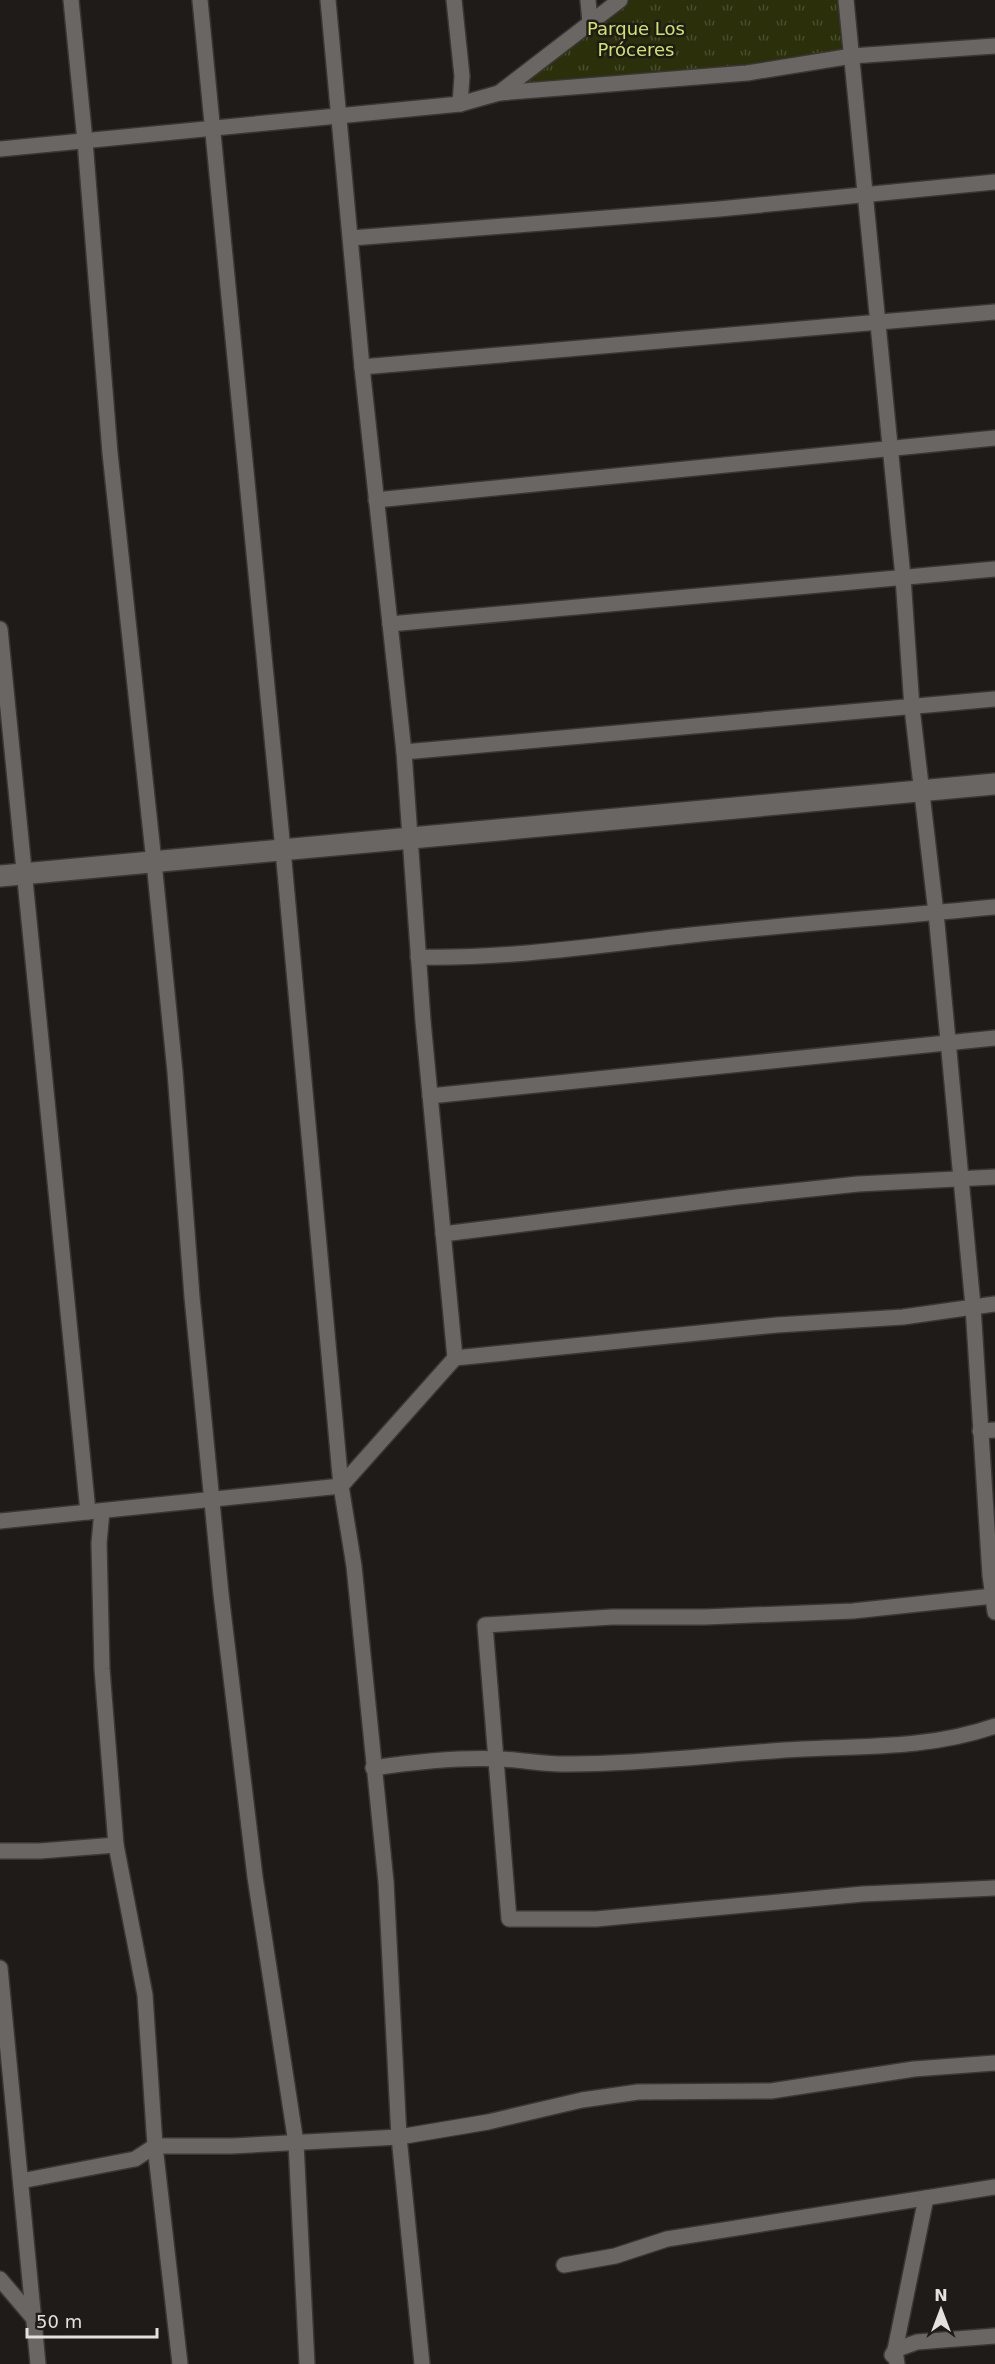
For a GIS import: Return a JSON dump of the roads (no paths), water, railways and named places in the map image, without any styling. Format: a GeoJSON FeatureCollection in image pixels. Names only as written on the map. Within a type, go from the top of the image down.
{"type":"FeatureCollection","features":[{"type":"Feature","properties":{"kind":"street"},"geometry":{"type":"LineString","coordinates":[[70,0],[85,141],[110,453],[175,1072],[192,1297],[221,1594],[255,1877],[296,2143],[307,2364]]}},
{"type":"Feature","properties":{"kind":"street"},"geometry":{"type":"LineString","coordinates":[[200,0],[247,502],[283,850],[340,1486],[354,1566],[386,1882],[399,2137],[421,2357],[429,2364]]}},
{"type":"Feature","properties":{"kind":"street"},"geometry":{"type":"LineString","coordinates":[[328,0],[362,367],[404,752],[418,957],[455,1358]]}},
{"type":"Feature","properties":{"kind":"street"},"geometry":{"type":"LineString","coordinates":[[454,0],[462,76],[460,104]]}},
{"type":"Feature","properties":{"kind":"street"},"geometry":{"type":"LineString","coordinates":[[588,0],[590,23]]}},
{"type":"Feature","properties":{"kind":"street"},"geometry":{"type":"LineString","coordinates":[[498,93],[620,0]]}},
{"type":"Feature","properties":{"kind":"street"},"geometry":{"type":"LineString","coordinates":[[846,0],[891,447],[920,791],[936,913],[987,1430],[995,1612]]}},
{"type":"Feature","properties":{"kind":"street"},"geometry":{"type":"LineString","coordinates":[[0,149],[460,104],[498,93],[747,73],[852,56],[995,46]]}},
{"type":"Feature","properties":{"kind":"street"},"geometry":{"type":"LineString","coordinates":[[351,238],[995,182]]}},
{"type":"Feature","properties":{"kind":"street"},"geometry":{"type":"LineString","coordinates":[[362,367],[995,312]]}},
{"type":"Feature","properties":{"kind":"street"},"geometry":{"type":"LineString","coordinates":[[376,500],[995,438]]}},
{"type":"Feature","properties":{"kind":"street"},"geometry":{"type":"LineString","coordinates":[[390,624],[995,569]]}},
{"type":"Feature","properties":{"kind":"street"},"geometry":{"type":"LineString","coordinates":[[0,629],[23,874],[99,1543],[102,1669],[116,1845],[145,1995],[155,2146],[180,2364]]}},
{"type":"Feature","properties":{"kind":"street"},"geometry":{"type":"LineString","coordinates":[[404,752],[995,699]]}},
{"type":"Feature","properties":{"kind":"street"},"geometry":{"type":"LineString","coordinates":[[0,876],[995,784]]}},
{"type":"Feature","properties":{"kind":"street"},"geometry":{"type":"LineString","coordinates":[[418,957],[471,958],[509,955],[709,933],[995,907]]}},
{"type":"Feature","properties":{"kind":"street"},"geometry":{"type":"LineString","coordinates":[[430,1096],[995,1038]]}},
{"type":"Feature","properties":{"kind":"street"},"geometry":{"type":"LineString","coordinates":[[443,1234],[858,1184],[961,1180],[995,1176]]}},
{"type":"Feature","properties":{"kind":"street"},"geometry":{"type":"LineString","coordinates":[[0,1521],[340,1486],[455,1358],[777,1324],[903,1317],[995,1304]]}},
{"type":"Feature","properties":{"kind":"street"},"geometry":{"type":"LineString","coordinates":[[993,1596],[854,1611],[705,1617],[612,1617],[485,1625],[509,1919],[596,1919],[863,1894],[995,1888]]}},
{"type":"Feature","properties":{"kind":"street"},"geometry":{"type":"LineString","coordinates":[[373,1768],[415,1762],[497,1759],[570,1764],[666,1760],[760,1751],[920,1744],[973,1734],[995,1726]]}},
{"type":"Feature","properties":{"kind":"street"},"geometry":{"type":"LineString","coordinates":[[0,1851],[40,1851],[116,1845]]}},
{"type":"Feature","properties":{"kind":"street"},"geometry":{"type":"LineString","coordinates":[[0,1968],[38,2364]]}},
{"type":"Feature","properties":{"kind":"street"},"geometry":{"type":"LineString","coordinates":[[21,2181],[135,2158],[155,2146],[296,2143],[399,2137],[488,2122],[582,2100],[638,2092],[771,2091],[914,2069],[995,2063]]}},
{"type":"Feature","properties":{"kind":"street"},"geometry":{"type":"LineString","coordinates":[[564,2265],[615,2256],[668,2239],[995,2187]]}},
{"type":"Feature","properties":{"kind":"street"},"geometry":{"type":"LineString","coordinates":[[896,2357],[926,2198]]}},
{"type":"Feature","properties":{"kind":"street"},"geometry":{"type":"LineString","coordinates":[[0,2278],[34,2319]]}},
{"type":"Feature","properties":{"kind":"street"},"geometry":{"type":"LineString","coordinates":[[887,2364],[917,2342],[995,2336]]}},
{"type":"Feature","properties":{"kind":"park label","name":"Parque Los Próceres"},"geometry":{"type":"Point","coordinates":[636,39]}}]}
